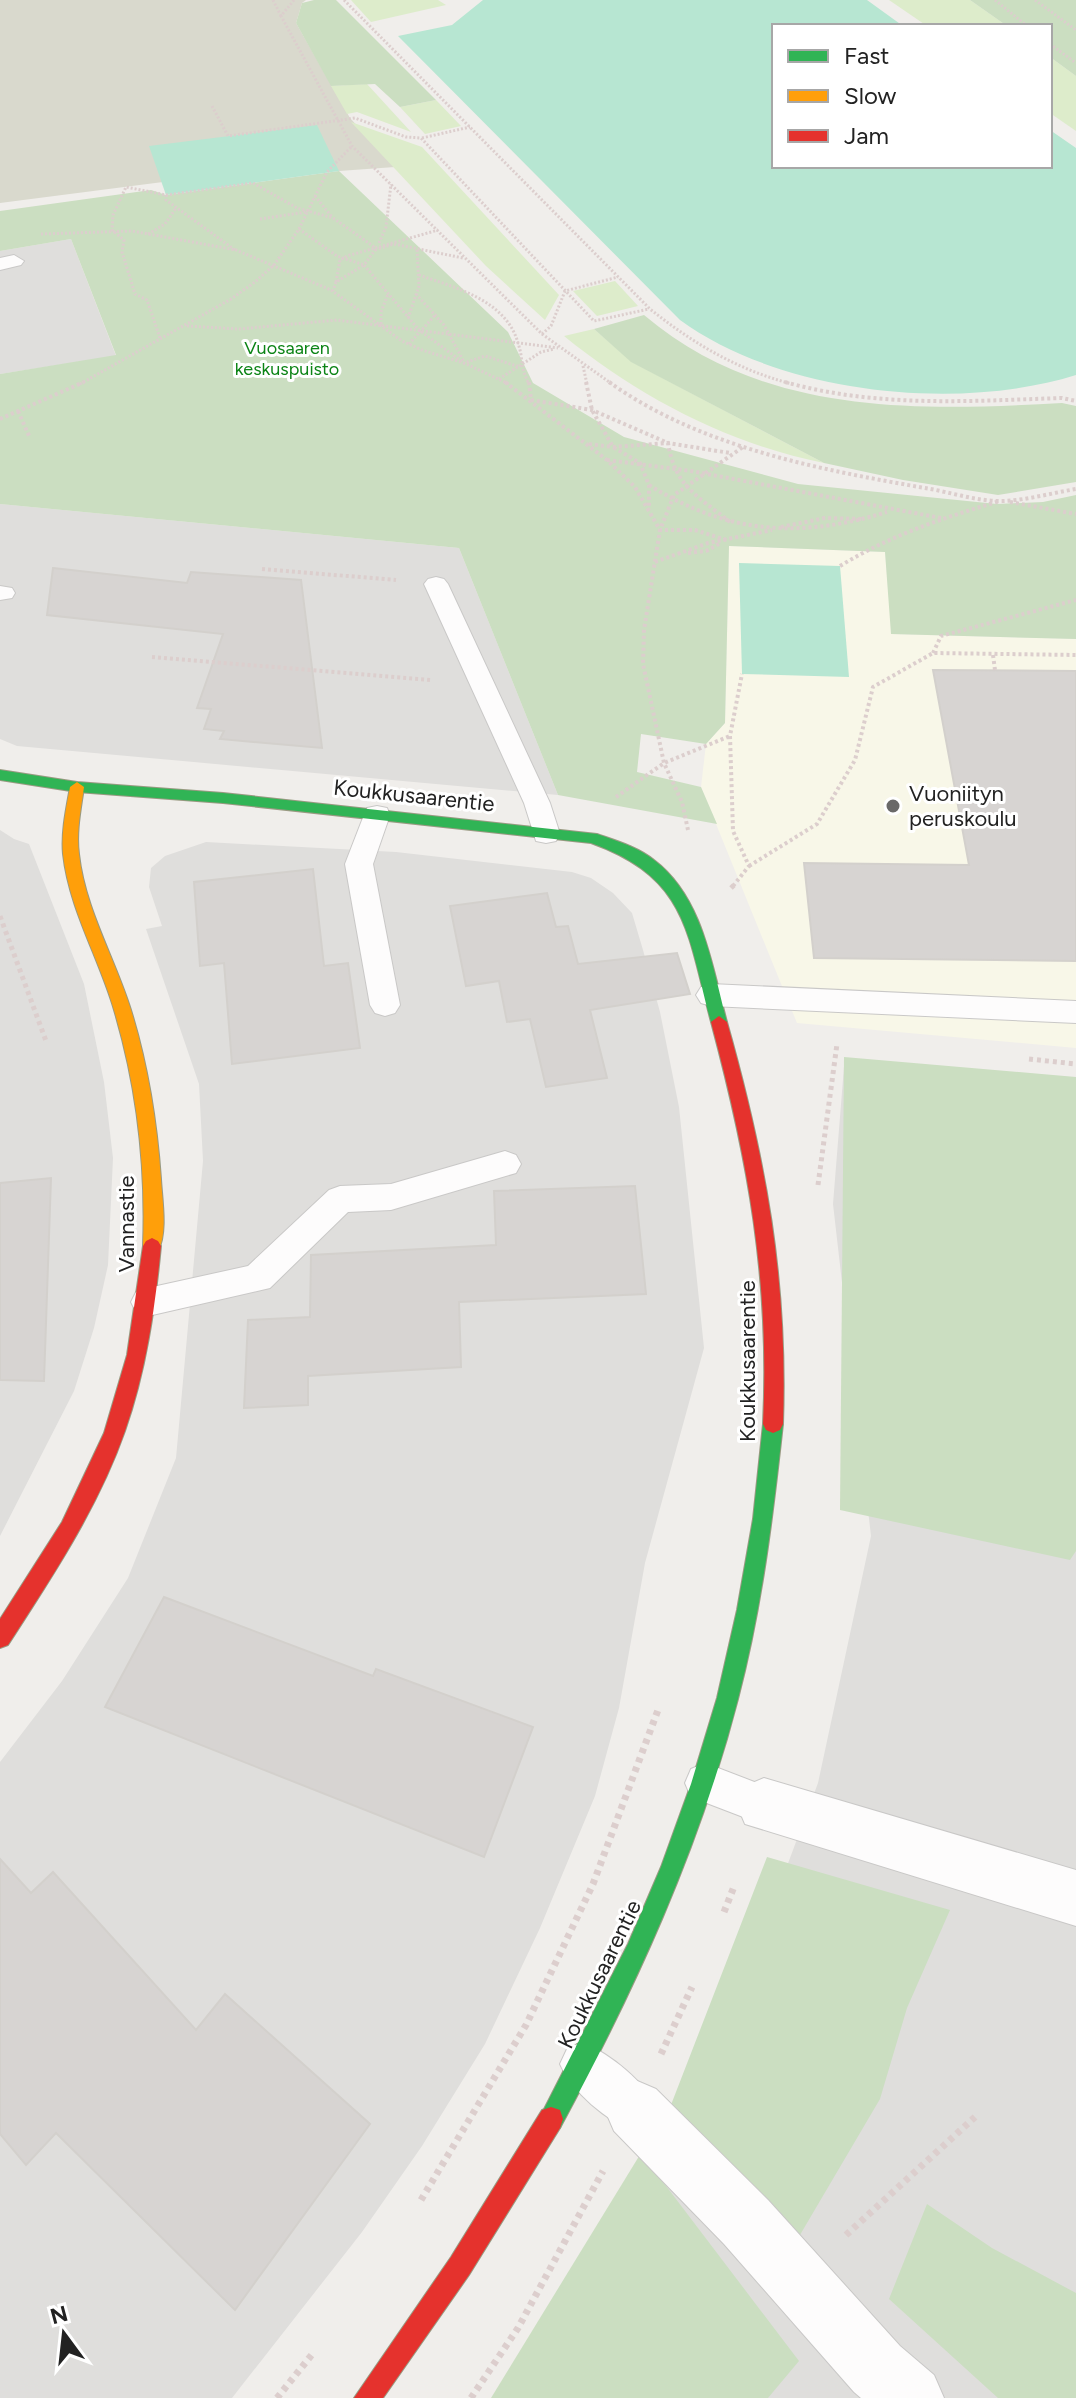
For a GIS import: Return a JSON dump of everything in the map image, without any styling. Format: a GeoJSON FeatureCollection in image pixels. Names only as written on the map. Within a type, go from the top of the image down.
{"type":"FeatureCollection","features":[{"type":"Feature","properties":{"kind":"street","name":"Koukkusaarentie"},"geometry":{"type":"LineString","coordinates":[[0,775],[77,787],[592,838],[630,850],[650,863],[674,886],[687,913],[755,1156],[770,1245],[776,1312],[768,1491],[743,1643],[705,1783],[657,1911],[582,2064],[472,2249],[367,2398]]}},
{"type":"Feature","properties":{"kind":"street","name":"Vannastie"},"geometry":{"type":"LineString","coordinates":[[0,1638],[42,1575],[105,1457],[134,1377],[148,1302],[153,1241],[148,1122],[142,1083],[121,1004],[73,865],[71,828],[77,787]]}},
{"type":"Feature","properties":{"kind":"street"},"geometry":{"type":"LineString","coordinates":[[764,1805],[1076,1898]]}},
{"type":"Feature","properties":{"kind":"street"},"geometry":{"type":"LineString","coordinates":[[635,2110],[746,2222],[877,2369],[911,2398]]}},
{"type":"Feature","properties":{"kind":"lane"},"geometry":{"type":"LineString","coordinates":[[436,584],[537,803],[546,834]]}},
{"type":"Feature","properties":{"kind":"lane"},"geometry":{"type":"LineString","coordinates":[[377,815],[359,864],[385,1005]]}},
{"type":"Feature","properties":{"kind":"lane"},"geometry":{"type":"LineString","coordinates":[[711,995],[1076,1012]]}},
{"type":"Feature","properties":{"kind":"lane"},"geometry":{"type":"LineString","coordinates":[[148,1302],[258,1278],[340,1199],[391,1197],[505,1164]]}},
{"type":"Feature","properties":{"kind":"lane"},"geometry":{"type":"LineString","coordinates":[[705,1783],[764,1805]]}},
{"type":"Feature","properties":{"kind":"lane"},"geometry":{"type":"LineString","coordinates":[[582,2064],[635,2110]]}},
{"type":"Feature","properties":{"kind":"path"},"geometry":{"type":"LineString","coordinates":[[273,0],[335,120],[352,146],[542,334],[645,406],[743,447],[869,478],[1076,514]]}},
{"type":"Feature","properties":{"kind":"path"},"geometry":{"type":"LineString","coordinates":[[281,16],[294,0]]}},
{"type":"Feature","properties":{"kind":"path"},"geometry":{"type":"LineString","coordinates":[[344,0],[650,309],[682,335],[736,365],[820,392],[951,403],[1062,398],[1076,401]]}},
{"type":"Feature","properties":{"kind":"path"},"geometry":{"type":"LineString","coordinates":[[995,0],[1025,24]]}},
{"type":"Feature","properties":{"kind":"path"},"geometry":{"type":"LineString","coordinates":[[1035,0],[1076,30]]}},
{"type":"Feature","properties":{"kind":"path"},"geometry":{"type":"LineString","coordinates":[[1052,45],[1076,63]]}},
{"type":"Feature","properties":{"kind":"path"},"geometry":{"type":"LineString","coordinates":[[212,106],[228,136],[355,118],[406,137],[421,138],[471,127]]}},
{"type":"Feature","properties":{"kind":"path"},"geometry":{"type":"LineString","coordinates":[[421,138],[594,321],[650,309]]}},
{"type":"Feature","properties":{"kind":"path"},"geometry":{"type":"LineString","coordinates":[[0,419],[85,382],[231,299],[274,265],[299,229],[327,172],[352,146]]}},
{"type":"Feature","properties":{"kind":"path"},"geometry":{"type":"LineString","coordinates":[[112,230],[114,206],[127,185],[166,195],[253,183],[307,212],[333,218]]}},
{"type":"Feature","properties":{"kind":"path"},"geometry":{"type":"LineString","coordinates":[[336,282],[364,265],[379,243],[386,227],[391,184]]}},
{"type":"Feature","properties":{"kind":"path"},"geometry":{"type":"LineString","coordinates":[[166,195],[166,200],[176,208],[236,250]]}},
{"type":"Feature","properties":{"kind":"path"},"geometry":{"type":"LineString","coordinates":[[315,196],[322,209],[374,248]]}},
{"type":"Feature","properties":{"kind":"path"},"geometry":{"type":"LineString","coordinates":[[147,235],[165,224],[176,208]]}},
{"type":"Feature","properties":{"kind":"path"},"geometry":{"type":"LineString","coordinates":[[260,219],[307,212]]}},
{"type":"Feature","properties":{"kind":"path"},"geometry":{"type":"LineString","coordinates":[[299,229],[340,260],[364,265],[419,330],[464,363]]}},
{"type":"Feature","properties":{"kind":"path"},"geometry":{"type":"LineString","coordinates":[[112,230],[124,240],[122,252],[135,294],[147,300],[160,338]]}},
{"type":"Feature","properties":{"kind":"path"},"geometry":{"type":"LineString","coordinates":[[31,234],[112,230],[236,250],[333,291],[409,344],[499,379],[531,400],[607,460],[635,487],[660,530]]}},
{"type":"Feature","properties":{"kind":"path"},"geometry":{"type":"LineString","coordinates":[[340,260],[438,230]]}},
{"type":"Feature","properties":{"kind":"path"},"geometry":{"type":"LineString","coordinates":[[379,243],[467,259]]}},
{"type":"Feature","properties":{"kind":"path"},"geometry":{"type":"LineString","coordinates":[[408,318],[419,275],[417,248]]}},
{"type":"Feature","properties":{"kind":"path"},"geometry":{"type":"LineString","coordinates":[[333,291],[340,260]]}},
{"type":"Feature","properties":{"kind":"path"},"geometry":{"type":"LineString","coordinates":[[419,275],[469,291],[508,323],[518,342],[520,367],[531,381],[531,400]]}},
{"type":"Feature","properties":{"kind":"path"},"geometry":{"type":"LineString","coordinates":[[565,291],[619,277]]}},
{"type":"Feature","properties":{"kind":"path"},"geometry":{"type":"LineString","coordinates":[[542,334],[551,326],[565,291]]}},
{"type":"Feature","properties":{"kind":"path"},"geometry":{"type":"LineString","coordinates":[[381,325],[381,312],[388,294]]}},
{"type":"Feature","properties":{"kind":"path"},"geometry":{"type":"LineString","coordinates":[[416,294],[451,334],[464,363]]}},
{"type":"Feature","properties":{"kind":"path"},"geometry":{"type":"LineString","coordinates":[[409,344],[436,314]]}},
{"type":"Feature","properties":{"kind":"path"},"geometry":{"type":"LineString","coordinates":[[185,326],[239,329],[337,320],[559,348]]}},
{"type":"Feature","properties":{"kind":"path"},"geometry":{"type":"LineString","coordinates":[[499,379],[541,352],[559,348]]}},
{"type":"Feature","properties":{"kind":"path"},"geometry":{"type":"LineString","coordinates":[[464,363],[485,356],[520,367]]}},
{"type":"Feature","properties":{"kind":"path"},"geometry":{"type":"LineString","coordinates":[[583,365],[592,410],[613,447],[640,463],[649,485],[649,511]]}},
{"type":"Feature","properties":{"kind":"path"},"geometry":{"type":"LineString","coordinates":[[531,400],[592,410],[668,443]]}},
{"type":"Feature","properties":{"kind":"path"},"geometry":{"type":"LineString","coordinates":[[18,411],[30,438]]}},
{"type":"Feature","properties":{"kind":"path"},"geometry":{"type":"LineString","coordinates":[[668,443],[670,468],[684,488],[730,522]]}},
{"type":"Feature","properties":{"kind":"path"},"geometry":{"type":"LineString","coordinates":[[587,444],[613,447],[668,443],[731,453]]}},
{"type":"Feature","properties":{"kind":"path"},"geometry":{"type":"LineString","coordinates":[[691,844],[682,802],[664,763],[643,664],[644,630],[660,530],[674,495],[743,447]]}},
{"type":"Feature","properties":{"kind":"path"},"geometry":{"type":"LineString","coordinates":[[607,460],[703,473],[941,518]]}},
{"type":"Feature","properties":{"kind":"path"},"geometry":{"type":"LineString","coordinates":[[649,485],[672,502],[706,518],[776,529],[818,530],[892,511]]}},
{"type":"Feature","properties":{"kind":"path"},"geometry":{"type":"LineString","coordinates":[[840,566],[876,544],[941,518],[1002,501],[1076,489]]}},
{"type":"Feature","properties":{"kind":"path"},"geometry":{"type":"LineString","coordinates":[[655,562],[825,518],[867,519]]}},
{"type":"Feature","properties":{"kind":"path"},"geometry":{"type":"LineString","coordinates":[[660,530],[680,527],[705,530],[729,541]]}},
{"type":"Feature","properties":{"kind":"path"},"geometry":{"type":"LineString","coordinates":[[262,569],[436,584]]}},
{"type":"Feature","properties":{"kind":"path"},"geometry":{"type":"LineString","coordinates":[[933,653],[941,636],[1076,600]]}},
{"type":"Feature","properties":{"kind":"path"},"geometry":{"type":"LineString","coordinates":[[723,898],[749,866],[817,824],[855,760],[873,687],[933,653],[1076,655]]}},
{"type":"Feature","properties":{"kind":"path"},"geometry":{"type":"LineString","coordinates":[[993,655],[995,670]]}},
{"type":"Feature","properties":{"kind":"path"},"geometry":{"type":"LineString","coordinates":[[152,657],[484,685]]}},
{"type":"Feature","properties":{"kind":"path"},"geometry":{"type":"LineString","coordinates":[[742,674],[730,736],[733,831],[749,866]]}},
{"type":"Feature","properties":{"kind":"path"},"geometry":{"type":"LineString","coordinates":[[537,803],[599,809],[664,763],[730,736]]}},
{"type":"Feature","properties":{"kind":"path"},"geometry":{"type":"LineString","coordinates":[[0,916],[46,1041]]}},
{"type":"Feature","properties":{"kind":"path"},"geometry":{"type":"LineString","coordinates":[[816,1196],[838,1040]]}},
{"type":"Feature","properties":{"kind":"path"},"geometry":{"type":"LineString","coordinates":[[414,2211],[526,2025],[593,1884],[660,1706]]}},
{"type":"Feature","properties":{"kind":"path"},"geometry":{"type":"LineString","coordinates":[[720,1920],[764,1805]]}},
{"type":"Feature","properties":{"kind":"path"},"geometry":{"type":"LineString","coordinates":[[471,2398],[518,2328],[635,2110],[697,1975]]}},
{"type":"Feature","properties":{"kind":"path"},"geometry":{"type":"LineString","coordinates":[[797,2280],[975,2117]]}},
{"type":"Feature","properties":{"kind":"path"},"geometry":{"type":"LineString","coordinates":[[277,2398],[322,2342]]}},
{"type":"Feature","properties":{"kind":"shaded area"},"geometry":{"type":"Polygon","coordinates":[[[0,0],[306,0],[302,3],[296,23],[350,118],[395,167],[339,171],[317,162],[0,203],[0,0]]]}},
{"type":"Feature","properties":{"kind":"shaded area"},"geometry":{"type":"Polygon","coordinates":[[[71,239],[116,356],[0,374],[0,251],[71,239]]]}},
{"type":"Feature","properties":{"kind":"shaded area"},"geometry":{"type":"Polygon","coordinates":[[[0,504],[459,548],[558,795],[17,746],[0,739],[0,504]]]}},
{"type":"Feature","properties":{"kind":"shaded area","name":"Vuoniityn peruskoulu"},"geometry":{"type":"Polygon","coordinates":[[[729,546],[885,552],[892,634],[1076,639],[1076,1048],[797,1023],[701,787],[706,744],[725,723],[729,546]]]}},
{"type":"Feature","properties":{"kind":"shaded area"},"geometry":{"type":"Polygon","coordinates":[[[0,830],[29,844],[84,984],[104,1082],[113,1158],[108,1265],[94,1328],[74,1391],[0,1536],[0,830]]]}},
{"type":"Feature","properties":{"kind":"shaded area"},"geometry":{"type":"Polygon","coordinates":[[[206,842],[396,852],[572,872],[591,878],[613,893],[632,913],[660,1012],[679,1107],[704,1348],[645,1563],[619,1708],[595,1796],[540,1928],[485,2044],[422,2146],[362,2232],[232,2398],[0,2398],[0,1762],[62,1681],[128,1578],[176,1458],[203,1161],[199,1084],[146,929],[162,926],[149,887],[151,868],[165,856],[206,842]]]}},
{"type":"Feature","properties":{"kind":"shaded area"},"geometry":{"type":"Polygon","coordinates":[[[869,1061],[1076,1086],[1076,2398],[521,2398],[716,2056],[818,1783],[871,1536],[833,1204],[844,1067],[869,1061]]]}},
{"type":"Feature","properties":{"kind":"green space"},"geometry":{"type":"Polygon","coordinates":[[[336,0],[436,100],[400,107],[375,84],[331,86],[296,23],[302,3],[336,0]]]}},
{"type":"Feature","properties":{"kind":"green space"},"geometry":{"type":"Polygon","coordinates":[[[351,0],[438,0],[446,5],[371,22],[351,0]]]}},
{"type":"Feature","properties":{"kind":"green space"},"geometry":{"type":"Polygon","coordinates":[[[483,0],[867,0],[900,24],[772,24],[772,168],[1052,168],[1052,131],[1076,148],[1076,375],[1029,386],[979,392],[925,393],[872,389],[819,380],[768,365],[721,345],[680,320],[398,36],[452,25],[483,0]]]}},
{"type":"Feature","properties":{"kind":"green space"},"geometry":{"type":"Polygon","coordinates":[[[889,0],[970,0],[1004,24],[924,24],[889,0]]]}},
{"type":"Feature","properties":{"kind":"green space"},"geometry":{"type":"Polygon","coordinates":[[[970,0],[1076,0],[1076,76],[1052,58],[1052,24],[1004,24],[970,0]]]}},
{"type":"Feature","properties":{"kind":"green space"},"geometry":{"type":"Polygon","coordinates":[[[1052,58],[1076,76],[1076,131],[1052,114],[1052,58]]]}},
{"type":"Feature","properties":{"kind":"green space"},"geometry":{"type":"Polygon","coordinates":[[[367,84],[411,132],[357,112],[347,114],[331,86],[367,84]]]}},
{"type":"Feature","properties":{"kind":"green space"},"geometry":{"type":"Polygon","coordinates":[[[436,100],[461,126],[425,134],[400,107],[436,100]]]}},
{"type":"Feature","properties":{"kind":"green space"},"geometry":{"type":"Polygon","coordinates":[[[351,122],[422,147],[559,295],[545,320],[486,266],[351,122]]]}},
{"type":"Feature","properties":{"kind":"green space"},"geometry":{"type":"Polygon","coordinates":[[[317,125],[339,171],[166,195],[149,146],[317,125]]]}},
{"type":"Feature","properties":{"kind":"green space","name":"Vuosaaren keskuspuisto"},"geometry":{"type":"Polygon","coordinates":[[[339,171],[508,332],[533,383],[624,437],[798,484],[997,504],[1043,502],[1076,495],[1076,639],[891,634],[885,552],[729,546],[725,723],[706,744],[641,734],[637,772],[701,787],[717,824],[558,795],[459,548],[0,504],[0,374],[116,355],[71,239],[0,251],[0,211],[151,190],[166,195],[339,171]]]}},
{"type":"Feature","properties":{"kind":"green space"},"geometry":{"type":"Polygon","coordinates":[[[615,281],[638,306],[597,316],[573,291],[615,281]]]}},
{"type":"Feature","properties":{"kind":"green space"},"geometry":{"type":"Polygon","coordinates":[[[644,315],[690,348],[739,372],[790,389],[843,400],[897,405],[952,407],[1062,403],[1076,406],[1076,482],[998,495],[903,480],[824,463],[631,362],[594,329],[644,315]]]}},
{"type":"Feature","properties":{"kind":"green space"},"geometry":{"type":"Polygon","coordinates":[[[594,329],[632,362],[824,463],[754,444],[686,415],[623,379],[564,336],[594,329]]]}},
{"type":"Feature","properties":{"kind":"green space"},"geometry":{"type":"Polygon","coordinates":[[[739,563],[840,566],[849,677],[742,674],[739,563]]]}},
{"type":"Feature","properties":{"kind":"green space"},"geometry":{"type":"Polygon","coordinates":[[[844,1057],[1076,1077],[1076,1551],[1070,1560],[840,1510],[844,1057]]]}},
{"type":"Feature","properties":{"kind":"green space"},"geometry":{"type":"Polygon","coordinates":[[[767,1857],[950,1910],[907,2008],[880,2099],[787,2257],[669,2110],[767,1857]]]}},
{"type":"Feature","properties":{"kind":"green space"},"geometry":{"type":"Polygon","coordinates":[[[641,2153],[799,2361],[768,2398],[491,2398],[641,2153]]]}},
{"type":"Feature","properties":{"kind":"green space"},"geometry":{"type":"Polygon","coordinates":[[[927,2204],[992,2248],[1076,2293],[1076,2398],[998,2398],[889,2299],[927,2204]]]}},
{"type":"Feature","properties":{"kind":"building"},"geometry":{"type":"Polygon","coordinates":[[[53,568],[187,583],[191,572],[301,580],[322,748],[220,739],[224,731],[204,729],[211,709],[197,708],[223,634],[47,615],[53,568]]]}},
{"type":"Feature","properties":{"kind":"building"},"geometry":{"type":"Polygon","coordinates":[[[933,670],[1076,671],[1076,961],[814,958],[804,863],[969,865],[933,670]]]}},
{"type":"Feature","properties":{"kind":"building"},"geometry":{"type":"Polygon","coordinates":[[[313,869],[324,966],[348,963],[360,1048],[232,1064],[224,963],[200,966],[194,882],[313,869]]]}},
{"type":"Feature","properties":{"kind":"building"},"geometry":{"type":"Polygon","coordinates":[[[547,893],[556,927],[568,926],[578,964],[677,953],[690,994],[590,1010],[607,1078],[546,1087],[530,1019],[507,1022],[499,981],[466,986],[450,906],[547,893]]]}},
{"type":"Feature","properties":{"kind":"building"},"geometry":{"type":"Polygon","coordinates":[[[51,1178],[44,1381],[0,1380],[0,1183],[51,1178]]]}},
{"type":"Feature","properties":{"kind":"building"},"geometry":{"type":"Polygon","coordinates":[[[635,1186],[646,1294],[459,1302],[461,1367],[308,1376],[308,1405],[244,1408],[248,1320],[310,1317],[311,1255],[496,1245],[494,1191],[635,1186]]]}},
{"type":"Feature","properties":{"kind":"building"},"geometry":{"type":"Polygon","coordinates":[[[164,1597],[373,1676],[376,1669],[533,1727],[484,1857],[105,1707],[164,1597]]]}},
{"type":"Feature","properties":{"kind":"building"},"geometry":{"type":"Polygon","coordinates":[[[0,1859],[31,1893],[53,1872],[196,2030],[225,1994],[370,2124],[235,2310],[56,2133],[26,2165],[0,2134],[0,1859]]]}},
{"type":"Feature","properties":{"kind":"traffic: fast"},"geometry":{"type":"LineString","coordinates":[[0,775],[77,787],[223,798],[592,838],[629,852],[649,864],[665,878],[678,896],[696,936],[719,1022]]}},
{"type":"Feature","properties":{"kind":"traffic: fast"},"geometry":{"type":"LineString","coordinates":[[551,2119],[596,2036],[636,1952],[672,1869],[702,1784],[748,1610],[763,1519],[773,1424]]}},
{"type":"Feature","properties":{"kind":"traffic: slow"},"geometry":{"type":"LineString","coordinates":[[77,787],[71,829],[74,874],[117,991],[138,1068],[151,1157],[152,1246]]}},
{"type":"Feature","properties":{"kind":"traffic: jam"},"geometry":{"type":"LineString","coordinates":[[719,1022],[756,1172],[771,1270],[775,1371],[773,1424]]}},
{"type":"Feature","properties":{"kind":"traffic: jam"},"geometry":{"type":"LineString","coordinates":[[0,1638],[69,1528],[104,1459],[137,1355],[152,1246]]}},
{"type":"Feature","properties":{"kind":"traffic: jam"},"geometry":{"type":"LineString","coordinates":[[367,2398],[460,2266],[551,2119]]}},
{"type":"Feature","properties":{"kind":"place","name":"Vuoniityn peruskoulu"},"geometry":{"type":"Point","coordinates":[893,806]}}]}
